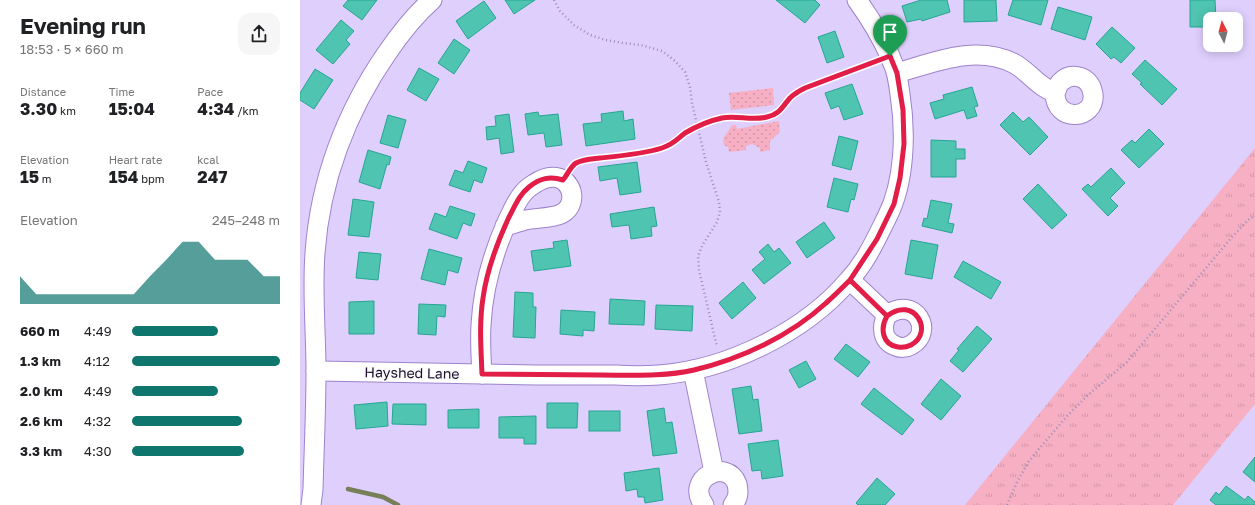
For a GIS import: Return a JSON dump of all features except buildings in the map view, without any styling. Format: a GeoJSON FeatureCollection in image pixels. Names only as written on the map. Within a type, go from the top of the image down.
{"type":"FeatureCollection","features":[{"type":"Feature","properties":{"kind":"street"},"geometry":{"type":"LineString","coordinates":[[311,505],[313,490],[316,371],[314,254],[318,221],[333,158],[360,95],[401,33],[432,0]]}},
{"type":"Feature","properties":{"kind":"street","name":"Hayshed Lane"},"geometry":{"type":"LineString","coordinates":[[316,371],[659,375],[693,370],[721,363],[748,352],[779,336],[803,321],[825,304],[850,280],[877,239],[894,204],[900,178],[904,144],[903,110],[893,65],[882,39],[857,0]]}},
{"type":"Feature","properties":{"kind":"street"},"geometry":{"type":"LineString","coordinates":[[893,65],[961,56],[988,55],[1015,64],[1027,72],[1043,87],[1055,93]]}},
{"type":"Feature","properties":{"kind":"street"},"geometry":{"type":"LineString","coordinates":[[482,374],[480,327],[483,298],[488,271],[496,246],[505,226],[519,198],[529,187],[538,181],[554,177],[563,180],[569,185],[572,192],[571,202],[568,209],[561,215],[524,220],[505,226]]}},
{"type":"Feature","properties":{"kind":"street"},"geometry":{"type":"LineString","coordinates":[[850,280],[887,316]]}},
{"type":"Feature","properties":{"kind":"street"},"geometry":{"type":"LineString","coordinates":[[693,370],[714,472]]}},
{"type":"Feature","properties":{"kind":"street"},"geometry":{"type":"LineString","coordinates":[[704,505],[700,500],[698,492],[700,484],[705,477],[714,472],[722,472],[730,475],[735,480],[738,490],[738,498],[733,505]]}},
{"type":"Feature","properties":{"kind":"path"},"geometry":{"type":"LineString","coordinates":[[554,0],[560,11],[574,24],[590,35],[606,40],[641,45],[662,51],[675,61],[685,72],[690,87],[692,103],[706,162],[719,202],[720,212],[717,222],[702,246],[698,256],[699,270],[721,363]]}},
{"type":"Feature","properties":{"kind":"path"},"geometry":{"type":"LineString","coordinates":[[563,180],[574,164],[585,159],[662,148],[674,143],[684,134],[697,126],[724,118],[767,117],[776,114],[784,108],[794,94],[805,88],[893,65]]}},
{"type":"Feature","properties":{"kind":"path"},"geometry":{"type":"LineString","coordinates":[[1007,505],[1017,482],[1029,462],[1068,414],[1127,362],[1232,237],[1248,220],[1255,216]]}},
{"type":"Feature","properties":{"kind":"green space"},"geometry":{"type":"Polygon","coordinates":[[[773,88],[774,105],[731,110],[729,93],[773,88]]]}},
{"type":"Feature","properties":{"kind":"green space"},"geometry":{"type":"Polygon","coordinates":[[[779,121],[780,132],[770,141],[770,150],[760,152],[760,148],[752,144],[746,146],[746,150],[729,152],[728,147],[724,145],[723,139],[732,125],[736,125],[737,129],[779,121]]]}},
{"type":"Feature","properties":{"kind":"green space"},"geometry":{"type":"Polygon","coordinates":[[[1255,148],[1255,404],[1173,505],[965,505],[1255,148]]]}},
{"type":"Feature","properties":{"kind":"waterway"},"geometry":{"type":"LineString","coordinates":[[348,489],[383,497],[398,505]]}},
{"type":"Feature","properties":{"kind":"route"},"geometry":{"type":"LineString","coordinates":[[890,56],[805,88],[794,94],[784,108],[776,114],[767,117],[724,118],[706,123],[697,126],[684,134],[674,143],[662,148],[585,159],[574,164],[563,180],[554,177],[546,178],[529,187],[519,198],[496,246],[488,271],[480,327],[482,374],[659,375],[693,370],[721,363],[773,340],[803,321],[825,304],[850,280],[887,316],[893,311],[899,309],[906,309],[913,312],[919,319],[922,327],[920,336],[916,342],[907,347],[898,347],[890,344],[885,338],[882,330],[883,322],[887,316],[850,280],[877,239],[894,204],[900,178],[904,144],[903,110],[897,73],[890,56]]}}]}
